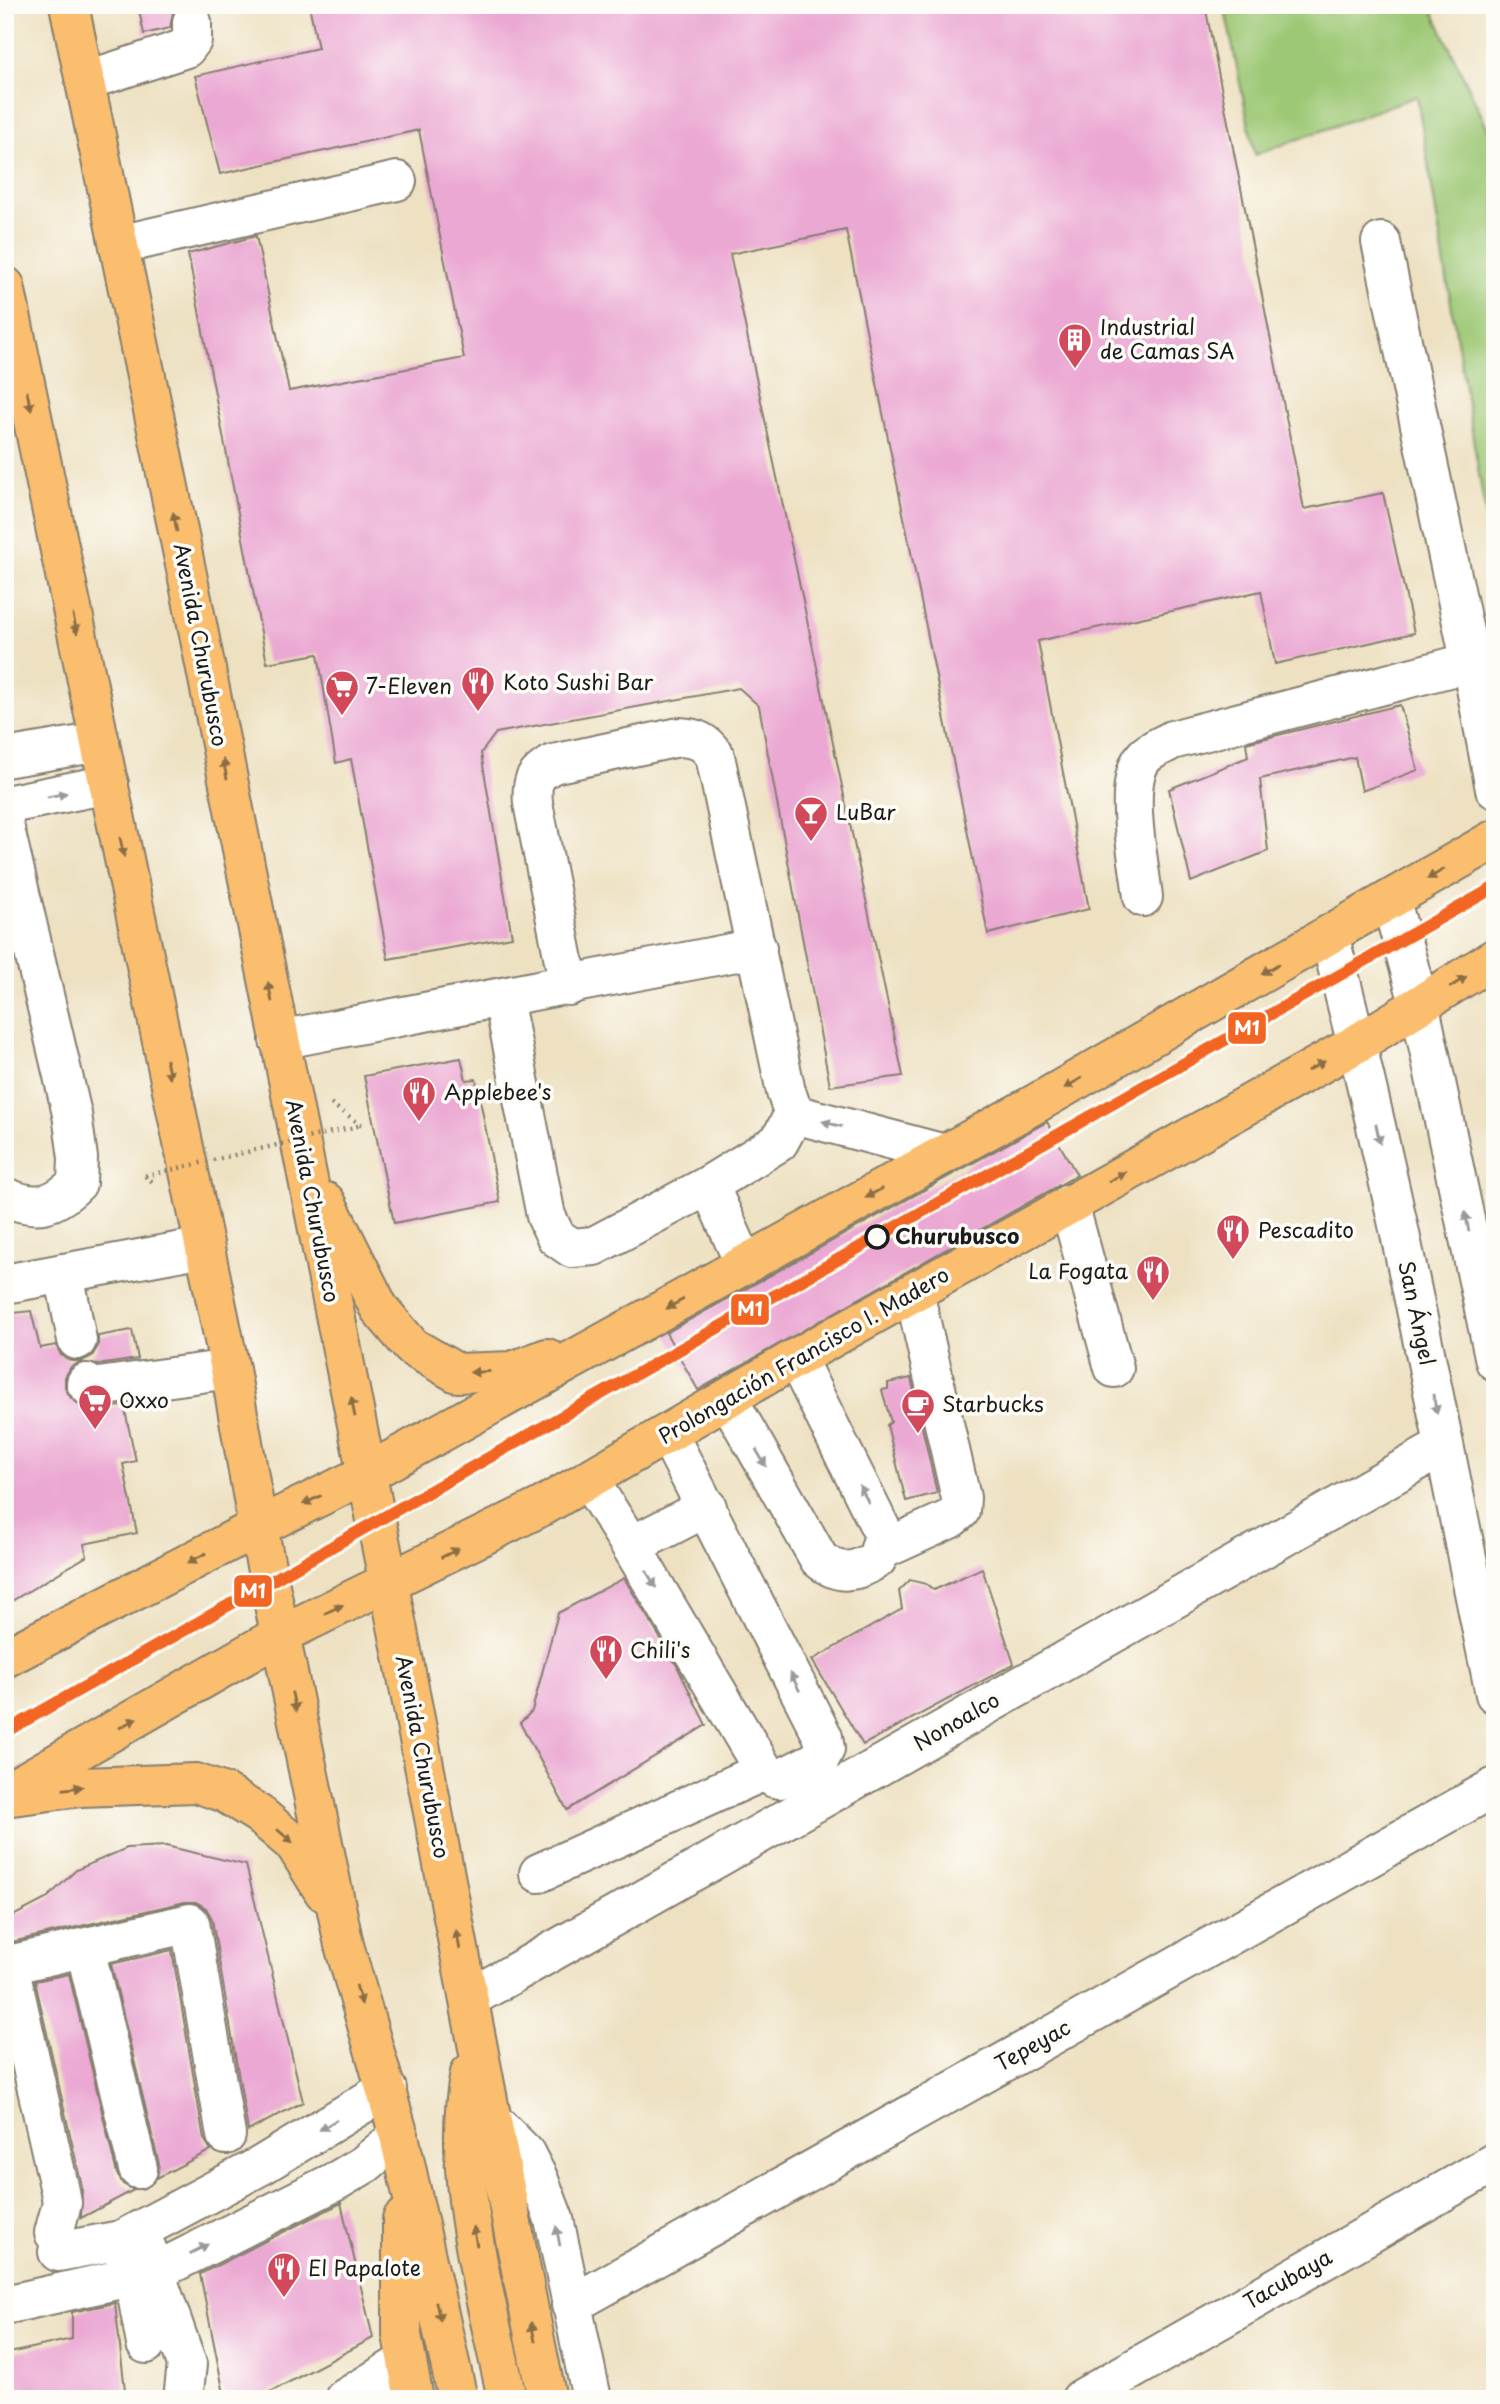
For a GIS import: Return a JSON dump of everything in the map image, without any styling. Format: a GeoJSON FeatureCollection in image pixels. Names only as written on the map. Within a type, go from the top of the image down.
{"type":"FeatureCollection","features":[{"type":"Feature","properties":{"kind":"main road","name":"Avenida Churubusco"},"geometry":{"type":"LineString","coordinates":[[69,5],[304,1158],[470,1998],[489,2117],[547,2399]]}},
{"type":"Feature","properties":{"kind":"main road"},"geometry":{"type":"LineString","coordinates":[[5,286],[230,1369],[279,1635],[344,1945]]}},
{"type":"Feature","properties":{"kind":"main road"},"geometry":{"type":"LineString","coordinates":[[5,1658],[366,1474],[945,1154],[1391,901],[1495,839]]}},
{"type":"Feature","properties":{"kind":"main road","name":"Prolongación Francisco I. Madero"},"geometry":{"type":"LineString","coordinates":[[5,1795],[279,1635],[389,1584],[589,1480],[796,1358],[1494,964]]}},
{"type":"Feature","properties":{"kind":"main road"},"geometry":{"type":"LineString","coordinates":[[304,1158],[379,1308],[412,1347],[457,1373],[512,1371],[638,1324]]}},
{"type":"Feature","properties":{"kind":"main road"},"geometry":{"type":"LineString","coordinates":[[5,1795],[81,1787],[196,1783],[225,1793],[260,1815],[295,1845],[321,1882],[344,1945],[387,2090],[458,2399]]}},
{"type":"Feature","properties":{"kind":"main road"},"geometry":{"type":"LineString","coordinates":[[476,2042],[466,2089],[463,2130],[472,2219],[507,2399]]}},
{"type":"Feature","properties":{"kind":"main road"},"geometry":{"type":"LineString","coordinates":[[401,2147],[401,2291],[406,2361],[414,2399]]}},
{"type":"Feature","properties":{"kind":"street"},"geometry":{"type":"LineString","coordinates":[[85,81],[186,48],[192,40],[192,23]]}},
{"type":"Feature","properties":{"kind":"street"},"geometry":{"type":"LineString","coordinates":[[119,245],[397,181]]}},
{"type":"Feature","properties":{"kind":"street"},"geometry":{"type":"LineString","coordinates":[[1381,242],[1481,676],[1495,789]]}},
{"type":"Feature","properties":{"kind":"street"},"geometry":{"type":"LineString","coordinates":[[1143,897],[1134,813],[1134,779],[1144,757],[1172,740],[1481,676]]}},
{"type":"Feature","properties":{"kind":"street"},"geometry":{"type":"LineString","coordinates":[[503,998],[546,1216],[556,1237],[572,1248],[594,1246],[709,1185],[779,1142],[794,1114],[786,1091],[715,756],[708,746],[696,738],[679,737],[553,764],[538,772],[531,785],[569,986]]}},
{"type":"Feature","properties":{"kind":"street"},"geometry":{"type":"LineString","coordinates":[[5,758],[100,742]]}},
{"type":"Feature","properties":{"kind":"street"},"geometry":{"type":"LineString","coordinates":[[5,805],[109,784]]}},
{"type":"Feature","properties":{"kind":"street"},"geometry":{"type":"LineString","coordinates":[[5,829],[72,1114],[78,1158],[77,1183],[60,1200],[27,1206],[5,1197]]}},
{"type":"Feature","properties":{"kind":"street"},"geometry":{"type":"LineString","coordinates":[[1391,901],[1420,1007],[1495,1361]]}},
{"type":"Feature","properties":{"kind":"street","name":"San Ángel"},"geometry":{"type":"LineString","coordinates":[[1329,935],[1358,1043],[1495,1694]]}},
{"type":"Feature","properties":{"kind":"street"},"geometry":{"type":"LineString","coordinates":[[279,1040],[757,948]]}},
{"type":"Feature","properties":{"kind":"street"},"geometry":{"type":"LineString","coordinates":[[794,1114],[945,1154]]}},
{"type":"Feature","properties":{"kind":"street"},"geometry":{"type":"LineString","coordinates":[[709,1185],[745,1265]]}},
{"type":"Feature","properties":{"kind":"street"},"geometry":{"type":"LineString","coordinates":[[1069,1204],[1114,1368]]}},
{"type":"Feature","properties":{"kind":"street"},"geometry":{"type":"LineString","coordinates":[[5,1284],[204,1247]]}},
{"type":"Feature","properties":{"kind":"street"},"geometry":{"type":"LineString","coordinates":[[64,1273],[77,1340]]}},
{"type":"Feature","properties":{"kind":"street"},"geometry":{"type":"LineString","coordinates":[[882,1550],[950,1519],[960,1511],[961,1498],[914,1292]]}},
{"type":"Feature","properties":{"kind":"street"},"geometry":{"type":"LineString","coordinates":[[727,1399],[819,1559],[830,1568],[845,1573],[866,1566],[877,1559],[882,1550],[884,1535],[796,1358]]}},
{"type":"Feature","properties":{"kind":"street"},"geometry":{"type":"LineString","coordinates":[[86,1383],[91,1388],[230,1369]]}},
{"type":"Feature","properties":{"kind":"street"},"geometry":{"type":"LineString","coordinates":[[589,1480],[764,1770],[774,1778],[788,1777],[820,1759],[825,1744],[668,1434]]}},
{"type":"Feature","properties":{"kind":"street","name":"Nonoalco"},"geometry":{"type":"LineString","coordinates":[[470,1998],[1444,1446]]}},
{"type":"Feature","properties":{"kind":"street"},"geometry":{"type":"LineString","coordinates":[[631,1546],[707,1507]]}},
{"type":"Feature","properties":{"kind":"street"},"geometry":{"type":"LineString","coordinates":[[539,1873],[764,1770]]}},
{"type":"Feature","properties":{"kind":"street","name":"Tepeyac"},"geometry":{"type":"LineString","coordinates":[[571,2305],[1495,1787]]}},
{"type":"Feature","properties":{"kind":"street"},"geometry":{"type":"LineString","coordinates":[[56,2242],[62,2203],[60,2191],[9,1965],[190,1923],[226,2134]]}},
{"type":"Feature","properties":{"kind":"street"},"geometry":{"type":"LineString","coordinates":[[85,1948],[138,2169]]}},
{"type":"Feature","properties":{"kind":"street"},"geometry":{"type":"LineString","coordinates":[[5,1995],[65,2293]]}},
{"type":"Feature","properties":{"kind":"street"},"geometry":{"type":"LineString","coordinates":[[56,2242],[130,2236],[262,2165],[387,2090]]}},
{"type":"Feature","properties":{"kind":"street"},"geometry":{"type":"LineString","coordinates":[[489,2117],[525,2153],[540,2180],[554,2219],[592,2399]]}},
{"type":"Feature","properties":{"kind":"street"},"geometry":{"type":"LineString","coordinates":[[5,2305],[144,2275],[401,2147]]}},
{"type":"Feature","properties":{"kind":"street","name":"Tacubaya"},"geometry":{"type":"LineString","coordinates":[[1082,2399],[1495,2162]]}},
{"type":"Feature","properties":{"kind":"street"},"geometry":{"type":"LineString","coordinates":[[262,2165],[287,2204]]}},
{"type":"Feature","properties":{"kind":"street"},"geometry":{"type":"LineString","coordinates":[[130,2236],[144,2275],[187,2364],[183,2399]]}},
{"type":"Feature","properties":{"kind":"street"},"geometry":{"type":"LineString","coordinates":[[144,2275],[145,2344]]}},
{"type":"Feature","properties":{"kind":"street"},"geometry":{"type":"LineString","coordinates":[[344,2399],[406,2361]]}},
{"type":"Feature","properties":{"kind":"path"},"geometry":{"type":"LineString","coordinates":[[145,1176],[362,1125]]}},
{"type":"Feature","properties":{"kind":"green space"},"geometry":{"type":"Polygon","coordinates":[[[1224,5],[1430,5],[1495,144],[1495,572],[1417,96],[1255,155],[1224,5]]]}},
{"type":"Feature","properties":{"kind":"building"},"geometry":{"type":"Polygon","coordinates":[[[138,5],[179,5],[173,12],[170,28],[144,34],[138,5]]]}},
{"type":"Feature","properties":{"kind":"building"},"geometry":{"type":"Polygon","coordinates":[[[309,5],[1205,5],[1304,509],[1383,493],[1414,633],[1275,664],[1261,591],[1038,641],[1089,909],[988,934],[846,230],[730,254],[903,1076],[830,1086],[759,706],[739,688],[496,733],[481,753],[512,937],[388,959],[351,759],[336,763],[318,654],[267,663],[188,254],[256,236],[289,391],[464,358],[419,130],[220,174],[195,76],[318,48],[309,5]]]}},
{"type":"Feature","properties":{"kind":"building"},"geometry":{"type":"Polygon","coordinates":[[[1400,705],[1418,770],[1362,791],[1355,757],[1260,779],[1268,851],[1191,882],[1169,789],[1248,757],[1246,743],[1400,705]]]}},
{"type":"Feature","properties":{"kind":"building"},"geometry":{"type":"Polygon","coordinates":[[[461,1058],[466,1080],[476,1079],[500,1202],[394,1223],[364,1076],[461,1058]]]}},
{"type":"Feature","properties":{"kind":"building"},"geometry":{"type":"Polygon","coordinates":[[[1047,1122],[1077,1175],[698,1390],[666,1333],[1047,1122]]]}},
{"type":"Feature","properties":{"kind":"building"},"geometry":{"type":"Polygon","coordinates":[[[31,1311],[40,1348],[56,1345],[61,1355],[71,1361],[82,1361],[92,1356],[98,1346],[98,1336],[132,1330],[138,1359],[97,1365],[80,1362],[71,1367],[65,1377],[65,1388],[71,1398],[85,1409],[124,1406],[136,1461],[123,1464],[137,1533],[84,1544],[87,1556],[5,1605],[5,1314],[31,1311]]]}},
{"type":"Feature","properties":{"kind":"building"},"geometry":{"type":"Polygon","coordinates":[[[911,1378],[937,1493],[906,1501],[887,1425],[891,1422],[882,1390],[888,1389],[888,1383],[911,1378]]]}},
{"type":"Feature","properties":{"kind":"building"},"geometry":{"type":"Polygon","coordinates":[[[982,1568],[1014,1664],[863,1745],[812,1660],[902,1609],[899,1591],[910,1580],[926,1584],[934,1590],[982,1568]]]}},
{"type":"Feature","properties":{"kind":"building"},"geometry":{"type":"Polygon","coordinates":[[[624,1578],[677,1666],[706,1725],[567,1810],[520,1723],[532,1711],[558,1613],[624,1578]]]}},
{"type":"Feature","properties":{"kind":"building"},"geometry":{"type":"Polygon","coordinates":[[[166,1846],[246,1865],[303,2102],[248,2131],[212,1919],[206,1908],[196,1902],[185,1902],[7,1943],[5,1920],[46,1899],[76,1870],[127,1848],[166,1846]]]}},
{"type":"Feature","properties":{"kind":"building"},"geometry":{"type":"Polygon","coordinates":[[[172,1950],[204,2139],[211,2150],[157,2178],[159,2164],[111,1964],[172,1950]]]}},
{"type":"Feature","properties":{"kind":"building"},"geometry":{"type":"Polygon","coordinates":[[[69,1974],[117,2174],[123,2184],[134,2190],[81,2218],[82,2187],[35,1981],[69,1974]]]}},
{"type":"Feature","properties":{"kind":"building","name":"El Papalote"},"geometry":{"type":"Polygon","coordinates":[[[341,2203],[373,2338],[257,2399],[225,2399],[200,2274],[341,2203]]]}},
{"type":"Feature","properties":{"kind":"building"},"geometry":{"type":"Polygon","coordinates":[[[115,2303],[126,2399],[5,2399],[5,2354],[72,2339],[72,2312],[115,2303]]]}},
{"type":"Feature","properties":{"kind":"transit line","name":"M1"},"geometry":{"type":"LineString","coordinates":[[5,1732],[1495,887]]}},
{"type":"Feature","properties":{"kind":"place","name":"Industrial de Camas SA"},"geometry":{"type":"Point","coordinates":[1075,370]}},
{"type":"Feature","properties":{"kind":"place","name":"Koto Sushi Bar"},"geometry":{"type":"Point","coordinates":[478,713]}},
{"type":"Feature","properties":{"kind":"place","name":"7-Eleven"},"geometry":{"type":"Point","coordinates":[342,717]}},
{"type":"Feature","properties":{"kind":"place","name":"LuBar"},"geometry":{"type":"Point","coordinates":[811,843]}},
{"type":"Feature","properties":{"kind":"place","name":"Applebee's"},"geometry":{"type":"Point","coordinates":[419,1123]}},
{"type":"Feature","properties":{"kind":"place","name":"Churubusco"},"geometry":{"type":"Point","coordinates":[877,1237]}},
{"type":"Feature","properties":{"kind":"place","name":"Pescadito"},"geometry":{"type":"Point","coordinates":[1233,1261]}},
{"type":"Feature","properties":{"kind":"place","name":"La Fogata"},"geometry":{"type":"Point","coordinates":[1153,1302]}},
{"type":"Feature","properties":{"kind":"place","name":"Oxxo"},"geometry":{"type":"Point","coordinates":[95,1431]}},
{"type":"Feature","properties":{"kind":"place","name":"Starbucks"},"geometry":{"type":"Point","coordinates":[918,1435]}},
{"type":"Feature","properties":{"kind":"place","name":"Chili's"},"geometry":{"type":"Point","coordinates":[606,1681]}},
{"type":"Feature","properties":{"kind":"place","name":"El Papalote"},"geometry":{"type":"Point","coordinates":[284,2299]}}]}
